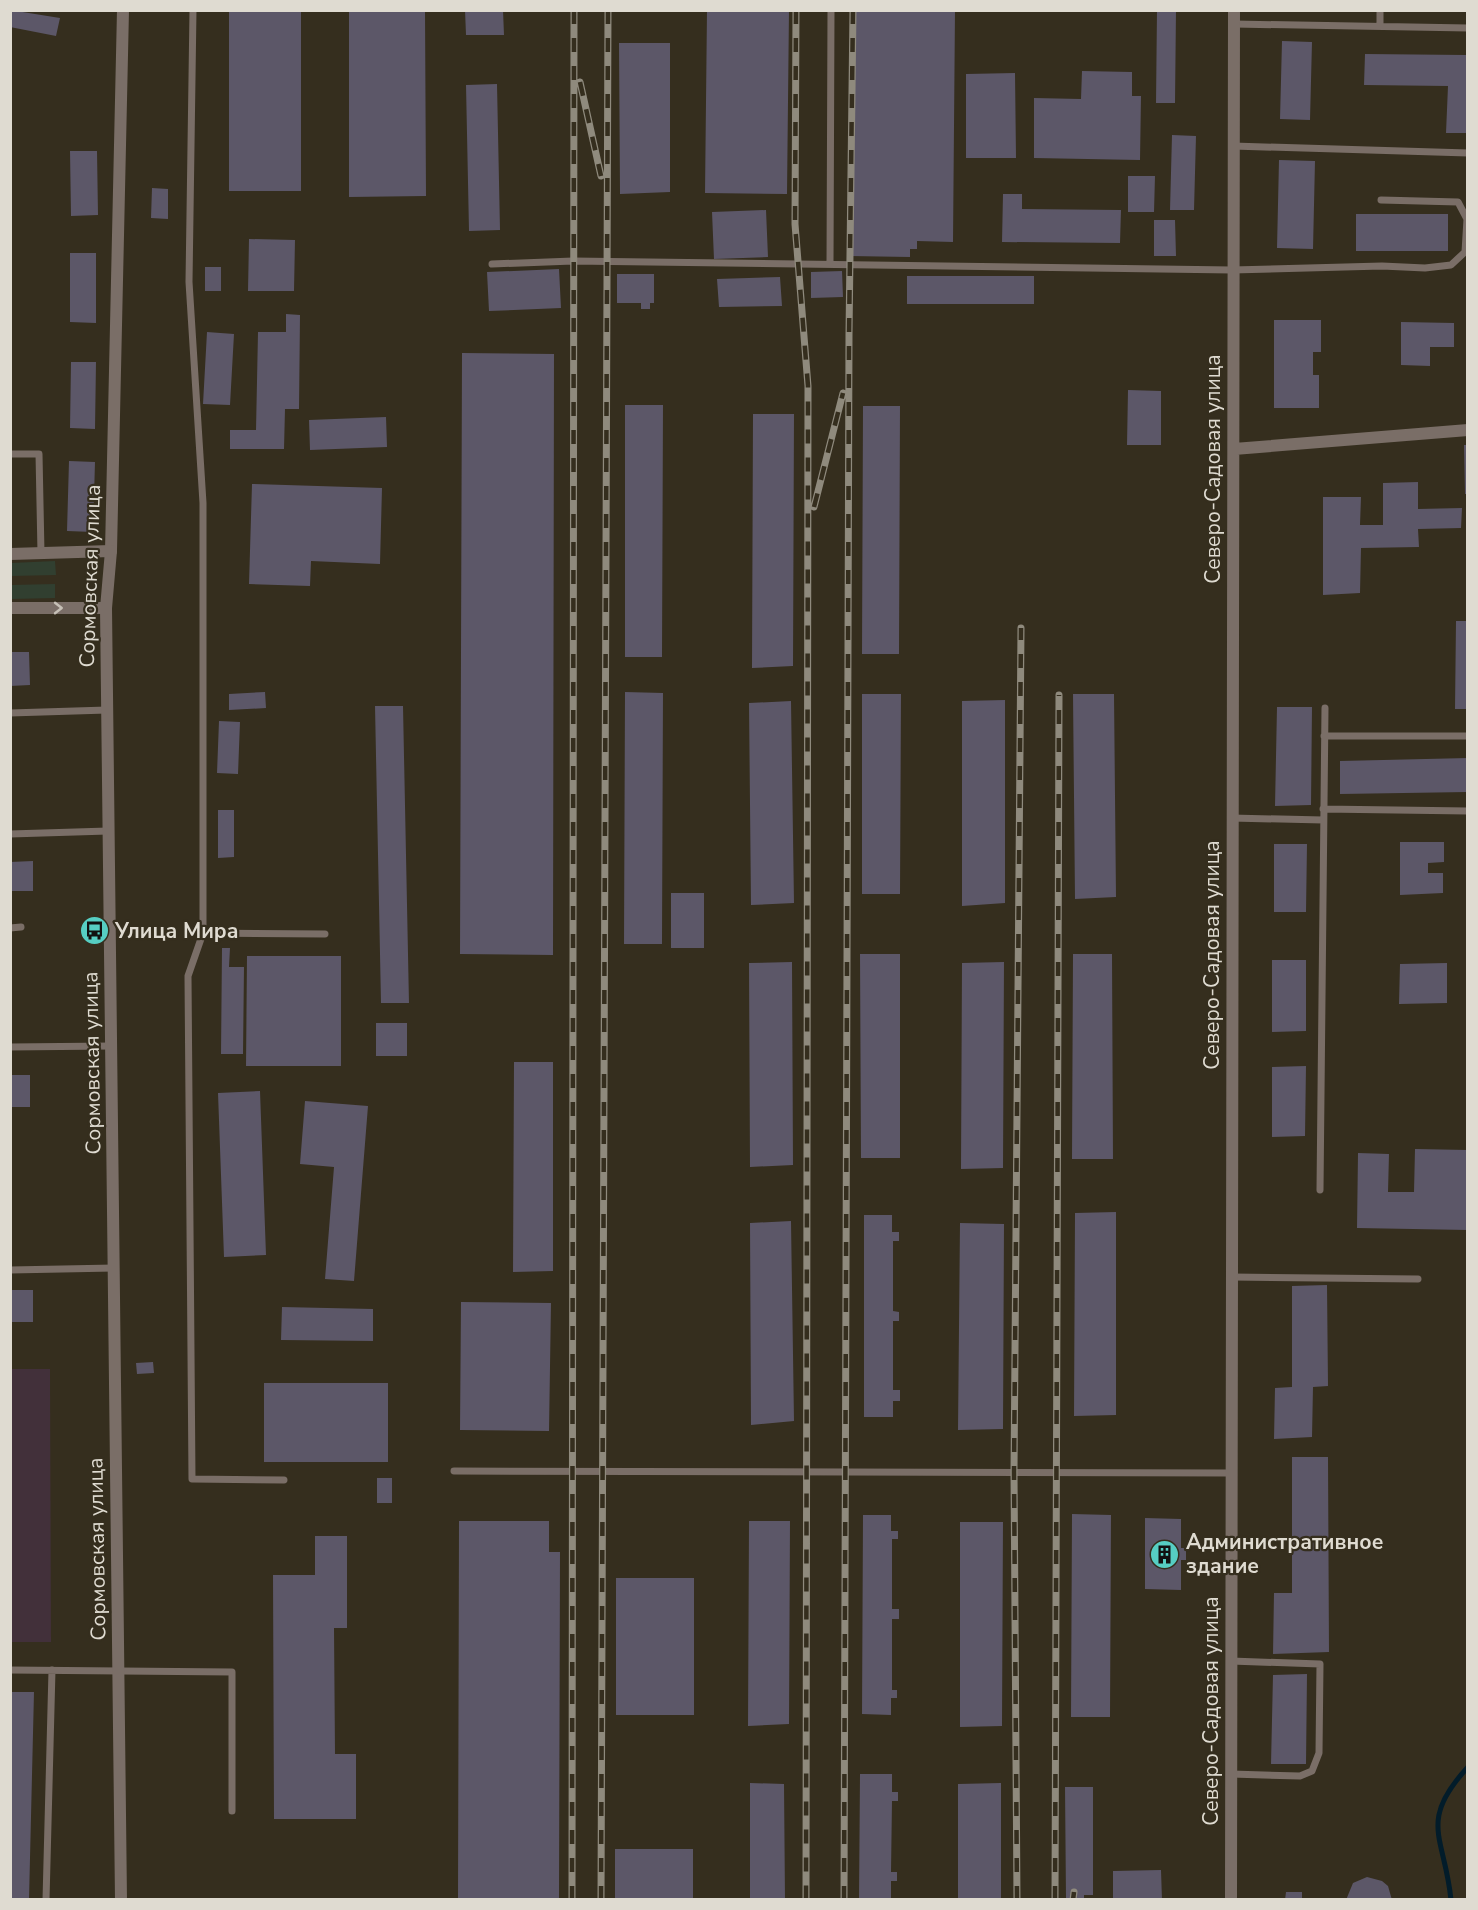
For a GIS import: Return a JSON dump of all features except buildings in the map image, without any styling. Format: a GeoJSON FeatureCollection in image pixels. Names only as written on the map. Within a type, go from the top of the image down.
{"type":"FeatureCollection","features":[{"type":"Feature","properties":{"kind":"street","name":"Сормовская улица"},"geometry":{"type":"LineString","coordinates":[[121,1899],[106,608],[111,551],[123,10]]}},
{"type":"Feature","properties":{"kind":"street","name":"Северо-Садовая улица"},"geometry":{"type":"LineString","coordinates":[[1231,1899],[1234,10]]}},
{"type":"Feature","properties":{"kind":"street"},"geometry":{"type":"LineString","coordinates":[[1234,449],[1467,430]]}},
{"type":"Feature","properties":{"kind":"street"},"geometry":{"type":"LineString","coordinates":[[10,554],[111,551]]}},
{"type":"Feature","properties":{"kind":"street"},"geometry":{"type":"LineString","coordinates":[[10,608],[106,608]]}},
{"type":"Feature","properties":{"kind":"lane"},"geometry":{"type":"LineString","coordinates":[[193,10],[189,282],[203,503],[203,933],[188,976],[192,1479],[284,1480]]}},
{"type":"Feature","properties":{"kind":"lane"},"geometry":{"type":"LineString","coordinates":[[830,264],[831,10]]}},
{"type":"Feature","properties":{"kind":"lane"},"geometry":{"type":"LineString","coordinates":[[1380,10],[1380,26]]}},
{"type":"Feature","properties":{"kind":"lane"},"geometry":{"type":"LineString","coordinates":[[1234,24],[1467,28]]}},
{"type":"Feature","properties":{"kind":"lane"},"geometry":{"type":"LineString","coordinates":[[1233,146],[1467,153]]}},
{"type":"Feature","properties":{"kind":"lane"},"geometry":{"type":"LineString","coordinates":[[492,264],[573,261],[1232,270],[1382,266],[1425,268],[1451,265],[1465,252],[1467,219],[1458,202],[1381,200]]}},
{"type":"Feature","properties":{"kind":"lane"},"geometry":{"type":"LineString","coordinates":[[10,454],[39,454],[41,553]]}},
{"type":"Feature","properties":{"kind":"lane"},"geometry":{"type":"LineString","coordinates":[[1320,1190],[1324,708]]}},
{"type":"Feature","properties":{"kind":"lane"},"geometry":{"type":"LineString","coordinates":[[10,713],[107,710]]}},
{"type":"Feature","properties":{"kind":"lane"},"geometry":{"type":"LineString","coordinates":[[1324,736],[1467,736]]}},
{"type":"Feature","properties":{"kind":"lane"},"geometry":{"type":"LineString","coordinates":[[1323,809],[1467,811]]}},
{"type":"Feature","properties":{"kind":"lane"},"geometry":{"type":"LineString","coordinates":[[1231,818],[1323,820]]}},
{"type":"Feature","properties":{"kind":"lane"},"geometry":{"type":"LineString","coordinates":[[10,834],[108,831]]}},
{"type":"Feature","properties":{"kind":"lane"},"geometry":{"type":"LineString","coordinates":[[10,928],[21,927]]}},
{"type":"Feature","properties":{"kind":"lane"},"geometry":{"type":"LineString","coordinates":[[203,933],[325,934]]}},
{"type":"Feature","properties":{"kind":"lane"},"geometry":{"type":"LineString","coordinates":[[10,1047],[111,1046]]}},
{"type":"Feature","properties":{"kind":"lane"},"geometry":{"type":"LineString","coordinates":[[10,1270],[114,1268]]}},
{"type":"Feature","properties":{"kind":"lane"},"geometry":{"type":"LineString","coordinates":[[1232,1277],[1418,1279]]}},
{"type":"Feature","properties":{"kind":"lane"},"geometry":{"type":"LineString","coordinates":[[454,1471],[1231,1473]]}},
{"type":"Feature","properties":{"kind":"lane"},"geometry":{"type":"LineString","coordinates":[[1231,1661],[1320,1664],[1317,1765],[1312,1771],[1300,1776],[1231,1774]]}},
{"type":"Feature","properties":{"kind":"lane"},"geometry":{"type":"LineString","coordinates":[[10,1670],[232,1672],[232,1812]]}},
{"type":"Feature","properties":{"kind":"lane"},"geometry":{"type":"LineString","coordinates":[[46,1899],[52,1670]]}},
{"type":"Feature","properties":{"kind":"shaded area"},"geometry":{"type":"Polygon","coordinates":[[[11,1369],[50,1369],[51,1642],[11,1642],[11,1369]]]}},
{"type":"Feature","properties":{"kind":"green space"},"geometry":{"type":"Polygon","coordinates":[[[55,561],[56,575],[11,576],[11,563],[55,561]]]}},
{"type":"Feature","properties":{"kind":"green space"},"geometry":{"type":"Polygon","coordinates":[[[55,584],[55,598],[11,599],[11,585],[55,584]]]}},
{"type":"Feature","properties":{"kind":"waterway"},"geometry":{"type":"LineString","coordinates":[[1451,1900],[1440,1845],[1439,1817],[1443,1802],[1452,1786],[1468,1767]]}},
{"type":"Feature","properties":{"kind":"railway"},"geometry":{"type":"LineString","coordinates":[[572,1900],[574,10]]}},
{"type":"Feature","properties":{"kind":"railway"},"geometry":{"type":"LineString","coordinates":[[601,1900],[608,10]]}},
{"type":"Feature","properties":{"kind":"railway"},"geometry":{"type":"LineString","coordinates":[[796,10],[795,224],[808,386],[806,1900]]}},
{"type":"Feature","properties":{"kind":"railway"},"geometry":{"type":"LineString","coordinates":[[844,1900],[849,335],[853,10]]}},
{"type":"Feature","properties":{"kind":"railway"},"geometry":{"type":"LineString","coordinates":[[580,82],[601,176]]}},
{"type":"Feature","properties":{"kind":"railway"},"geometry":{"type":"LineString","coordinates":[[814,507],[843,393]]}},
{"type":"Feature","properties":{"kind":"railway"},"geometry":{"type":"LineString","coordinates":[[1017,1900],[1014,1472],[1021,628]]}},
{"type":"Feature","properties":{"kind":"railway"},"geometry":{"type":"LineString","coordinates":[[1055,1900],[1059,695]]}},
{"type":"Feature","properties":{"kind":"railway"},"geometry":{"type":"LineString","coordinates":[[1073,1900],[1074,1892]]}},
{"type":"Feature","properties":{"kind":"place","name":"Улица Мира"},"geometry":{"type":"Point","coordinates":[94,931]}},
{"type":"Feature","properties":{"kind":"place","name":"Административное здание"},"geometry":{"type":"Point","coordinates":[1165,1554]}}]}
